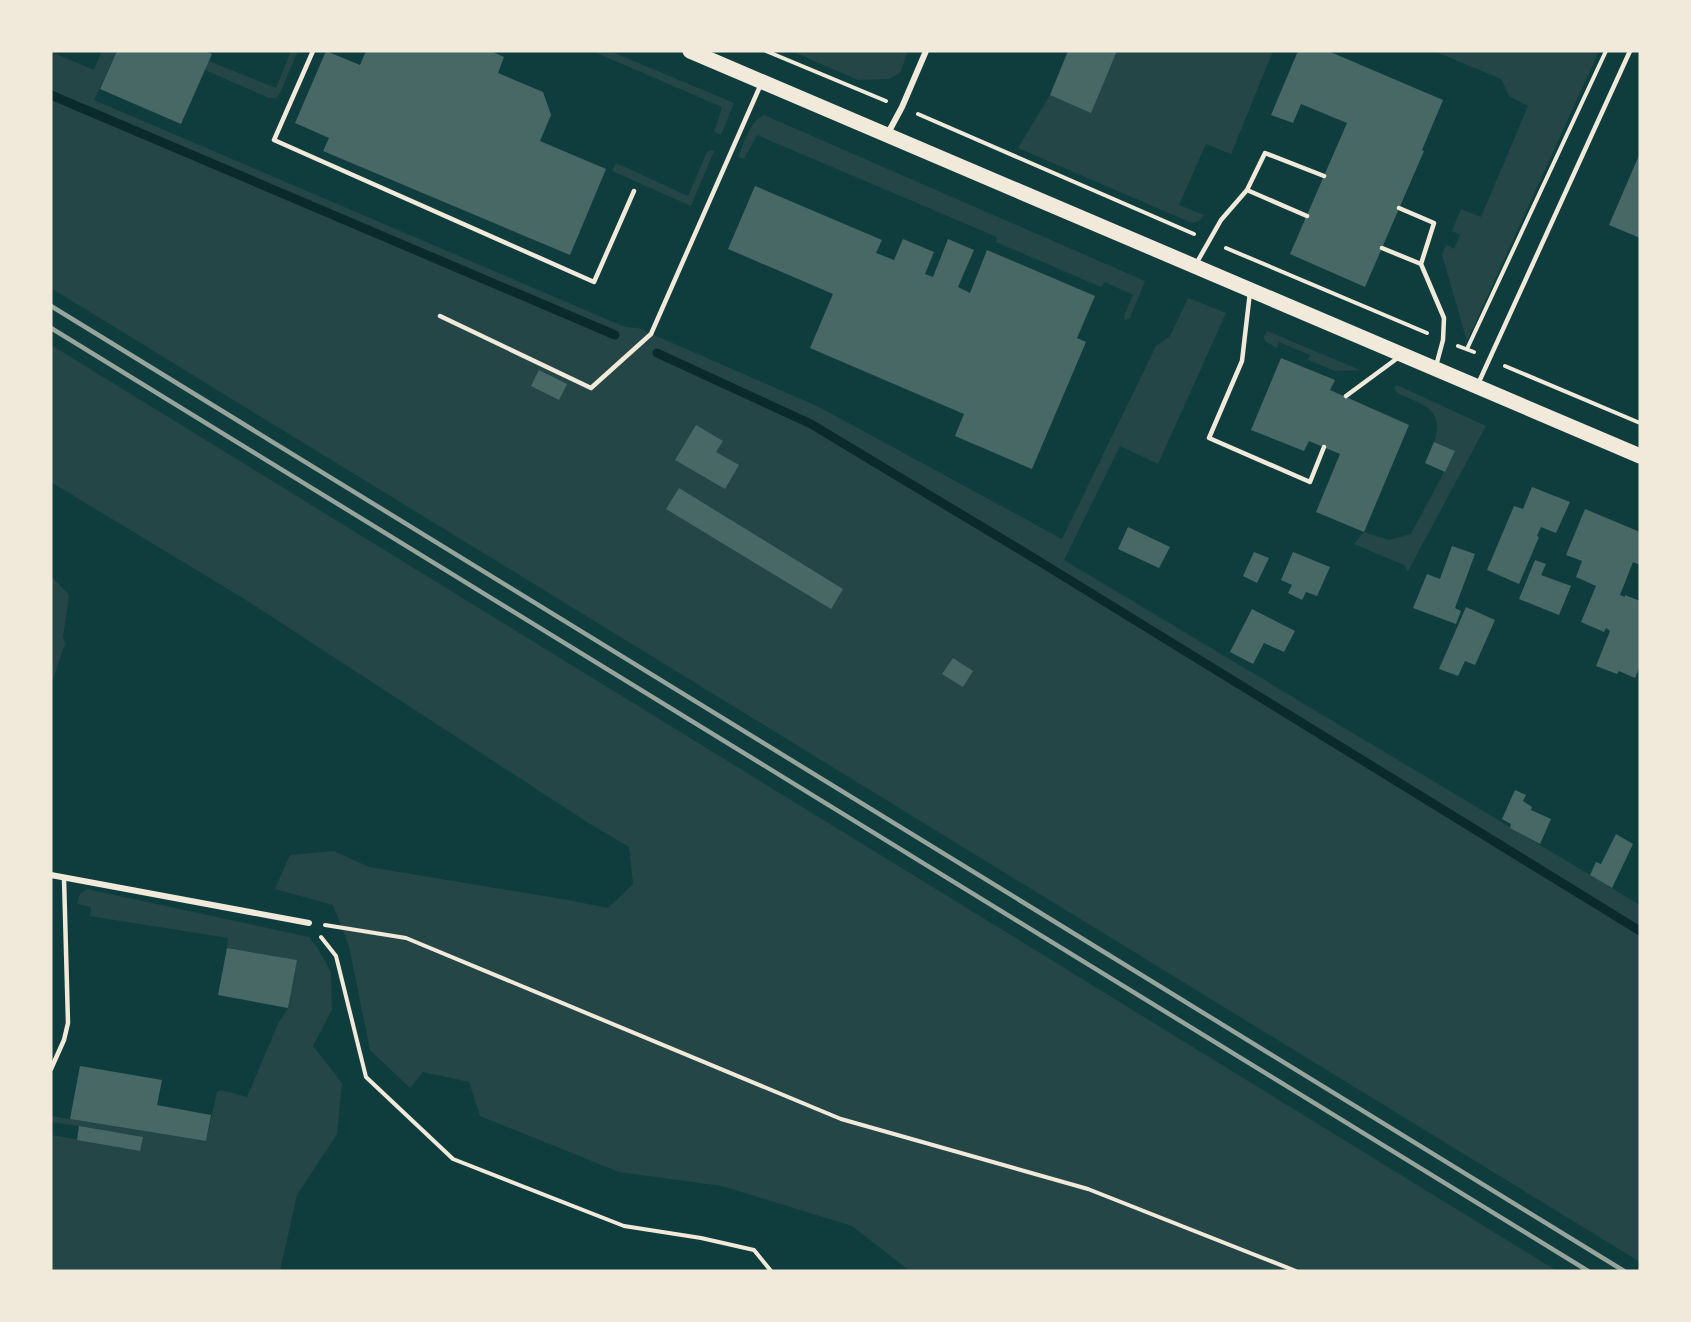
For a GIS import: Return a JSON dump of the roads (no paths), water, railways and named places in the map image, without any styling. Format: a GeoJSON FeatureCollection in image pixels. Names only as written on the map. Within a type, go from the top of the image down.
{"type":"FeatureCollection","features":[{"type":"Feature","properties":{"kind":"main road"},"geometry":{"type":"LineString","coordinates":[[690,51],[1640,456]]}},
{"type":"Feature","properties":{"kind":"street"},"geometry":{"type":"LineString","coordinates":[[887,135],[902,107],[926,51]]}},
{"type":"Feature","properties":{"kind":"street"},"geometry":{"type":"LineString","coordinates":[[51,875],[309,922]]}},
{"type":"Feature","properties":{"kind":"lane"},"geometry":{"type":"LineString","coordinates":[[313,51],[274,140],[594,282],[634,192]]}},
{"type":"Feature","properties":{"kind":"lane"},"geometry":{"type":"LineString","coordinates":[[1476,386],[1630,51]]}},
{"type":"Feature","properties":{"kind":"lane"},"geometry":{"type":"LineString","coordinates":[[440,316],[591,388],[651,334],[763,82]]}},
{"type":"Feature","properties":{"kind":"lane"},"geometry":{"type":"LineString","coordinates":[[1195,266],[1221,220],[1246,190],[1265,153],[1324,176]]}},
{"type":"Feature","properties":{"kind":"lane"},"geometry":{"type":"LineString","coordinates":[[1246,190],[1306,216]]}},
{"type":"Feature","properties":{"kind":"lane"},"geometry":{"type":"LineString","coordinates":[[1399,208],[1434,223],[1421,264],[1444,318],[1443,340],[1435,369]]}},
{"type":"Feature","properties":{"kind":"lane"},"geometry":{"type":"LineString","coordinates":[[1382,248],[1421,264]]}},
{"type":"Feature","properties":{"kind":"lane"},"geometry":{"type":"LineString","coordinates":[[1251,289],[1242,361],[1209,438],[1310,482],[1324,447]]}},
{"type":"Feature","properties":{"kind":"lane"},"geometry":{"type":"LineString","coordinates":[[1346,396],[1403,355]]}},
{"type":"Feature","properties":{"kind":"lane"},"geometry":{"type":"LineString","coordinates":[[51,1069],[64,1040],[68,1023],[64,878]]}},
{"type":"Feature","properties":{"kind":"waterway"},"geometry":{"type":"LineString","coordinates":[[51,95],[615,335]]}},
{"type":"Feature","properties":{"kind":"waterway"},"geometry":{"type":"LineString","coordinates":[[657,353],[811,424],[1042,563],[1640,931]]}},
{"type":"Feature","properties":{"kind":"railway"},"geometry":{"type":"LineString","coordinates":[[51,306],[1624,1271]]}},
{"type":"Feature","properties":{"kind":"railway"},"geometry":{"type":"LineString","coordinates":[[51,328],[1588,1271]]}}]}
